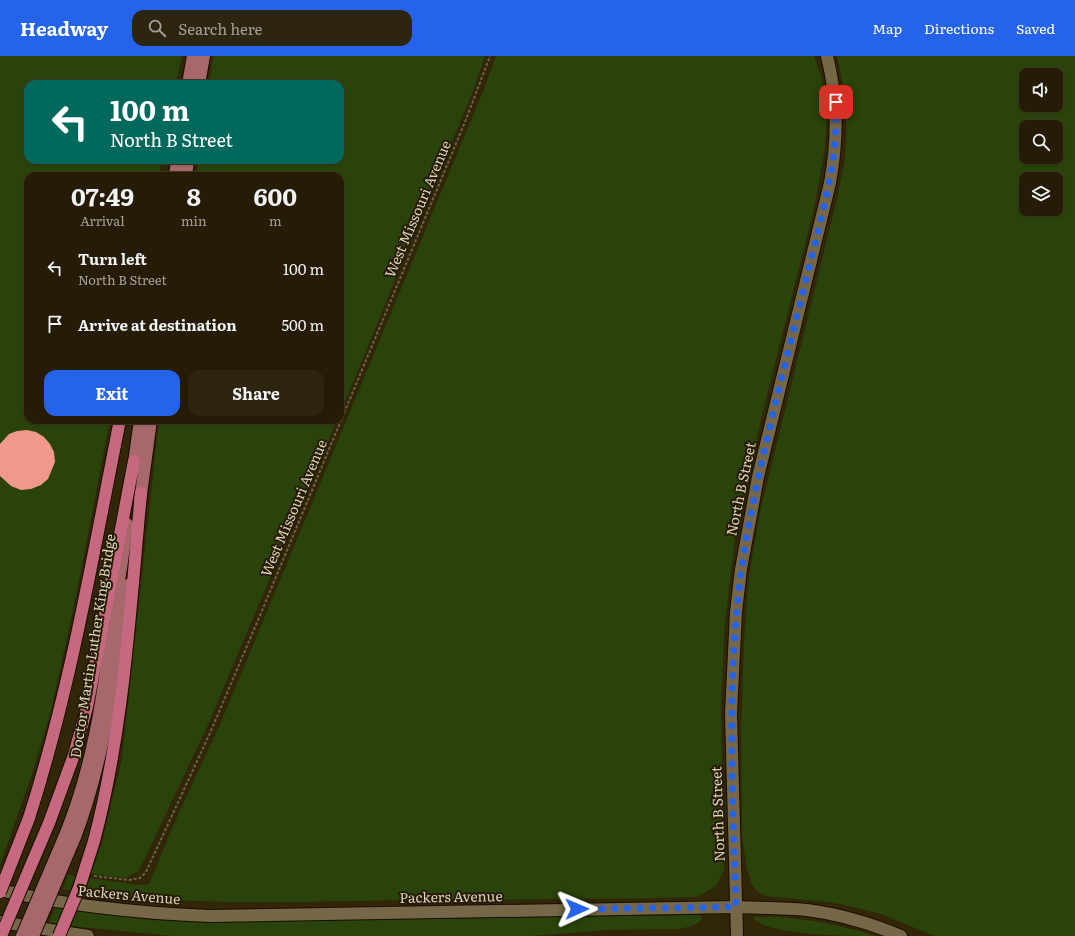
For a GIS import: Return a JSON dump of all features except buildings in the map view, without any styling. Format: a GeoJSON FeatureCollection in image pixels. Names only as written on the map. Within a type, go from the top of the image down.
{"type":"FeatureCollection","features":[{"type":"Feature","properties":{"kind":"highway"},"geometry":{"type":"LineString","coordinates":[[0,891],[29,818],[62,707],[119,424]]}},
{"type":"Feature","properties":{"kind":"highway"},"geometry":{"type":"LineString","coordinates":[[1,936],[49,823],[74,754],[87,707],[134,461]]}},
{"type":"Feature","properties":{"kind":"highway"},"geometry":{"type":"LineString","coordinates":[[59,936],[79,888],[94,841],[102,808],[118,723],[141,493]]}},
{"type":"Feature","properties":{"kind":"main road"},"geometry":{"type":"LineString","coordinates":[[189,80],[193,56]]}},
{"type":"Feature","properties":{"kind":"main road"},"geometry":{"type":"LineString","coordinates":[[200,80],[204,56]]}},
{"type":"Feature","properties":{"kind":"main road","name":"North B Street"},"geometry":{"type":"LineString","coordinates":[[737,936],[731,713],[736,612],[741,568],[758,477],[830,183],[835,155],[837,129],[836,102],[827,56]]}},
{"type":"Feature","properties":{"kind":"main road","name":"Doctor Martin Luther King Bridge"},"geometry":{"type":"LineString","coordinates":[[33,936],[71,835],[89,768],[98,725],[124,552],[139,424]]}},
{"type":"Feature","properties":{"kind":"main road","name":"Doctor Martin Luther King Bridge"},"geometry":{"type":"LineString","coordinates":[[22,936],[71,835],[86,809],[104,741],[150,424]]}},
{"type":"Feature","properties":{"kind":"main road","name":"Packers Avenue"},"geometry":{"type":"LineString","coordinates":[[0,891],[76,905],[154,913],[210,916],[736,907],[808,910],[882,928],[901,936]]}},
{"type":"Feature","properties":{"kind":"main road"},"geometry":{"type":"LineString","coordinates":[[0,922],[88,936]]}},
{"type":"Feature","properties":{"kind":"path","name":"West Missouri Avenue"},"geometry":{"type":"LineString","coordinates":[[344,413],[462,129],[490,56]]}},
{"type":"Feature","properties":{"kind":"path","name":"West Missouri Avenue"},"geometry":{"type":"LineString","coordinates":[[91,876],[130,880],[140,878],[146,872],[210,733],[339,424]]}},
{"type":"Feature","properties":{"kind":"green space"},"geometry":{"type":"Polygon","coordinates":[[[0,56],[182,56],[177,80],[24,80],[24,164],[161,164],[160,172],[24,172],[24,424],[109,424],[77,591],[51,711],[33,771],[0,865],[0,56]]]}},
{"type":"Feature","properties":{"kind":"green space"},"geometry":{"type":"Polygon","coordinates":[[[213,56],[485,56],[473,91],[344,404],[344,172],[197,172],[198,164],[344,164],[344,80],[210,80],[213,56]]]}},
{"type":"Feature","properties":{"kind":"green space"},"geometry":{"type":"Polygon","coordinates":[[[496,56],[814,56],[822,79],[827,116],[825,149],[814,209],[765,403],[736,529],[725,623],[721,708],[724,870],[716,886],[697,897],[243,902],[164,899],[85,892],[90,878],[139,885],[149,884],[179,812],[219,727],[484,89],[496,56]]]}},
{"type":"Feature","properties":{"kind":"green space"},"geometry":{"type":"Polygon","coordinates":[[[837,56],[1075,56],[1075,936],[935,936],[881,914],[836,903],[766,896],[758,892],[752,885],[747,869],[742,837],[741,733],[744,640],[749,576],[760,512],[837,199],[846,144],[844,93],[837,56]]]}},
{"type":"Feature","properties":{"kind":"green space"},"geometry":{"type":"Polygon","coordinates":[[[159,424],[335,424],[207,727],[139,871],[126,878],[91,874],[102,843],[122,758],[159,424]]]}},
{"type":"Feature","properties":{"kind":"green space"},"geometry":{"type":"Polygon","coordinates":[[[68,875],[75,876],[70,890],[63,889],[68,875]]]}},
{"type":"Feature","properties":{"kind":"green space"},"geometry":{"type":"Polygon","coordinates":[[[55,908],[63,909],[57,923],[49,923],[55,908]]]}},
{"type":"Feature","properties":{"kind":"green space"},"geometry":{"type":"Polygon","coordinates":[[[77,911],[152,920],[198,922],[699,915],[702,918],[700,921],[689,927],[679,929],[606,930],[531,936],[173,936],[71,926],[77,911]]]}},
{"type":"Feature","properties":{"kind":"green space"},"geometry":{"type":"Polygon","coordinates":[[[753,917],[783,917],[814,921],[875,936],[809,934],[773,928],[760,923],[753,917]]]}},
{"type":"Feature","properties":{"kind":"route"},"geometry":{"type":"LineString","coordinates":[[577,909],[736,907],[732,805],[731,713],[733,655],[739,583],[749,520],[758,477],[830,183],[835,155],[837,129],[836,102]]}}]}
